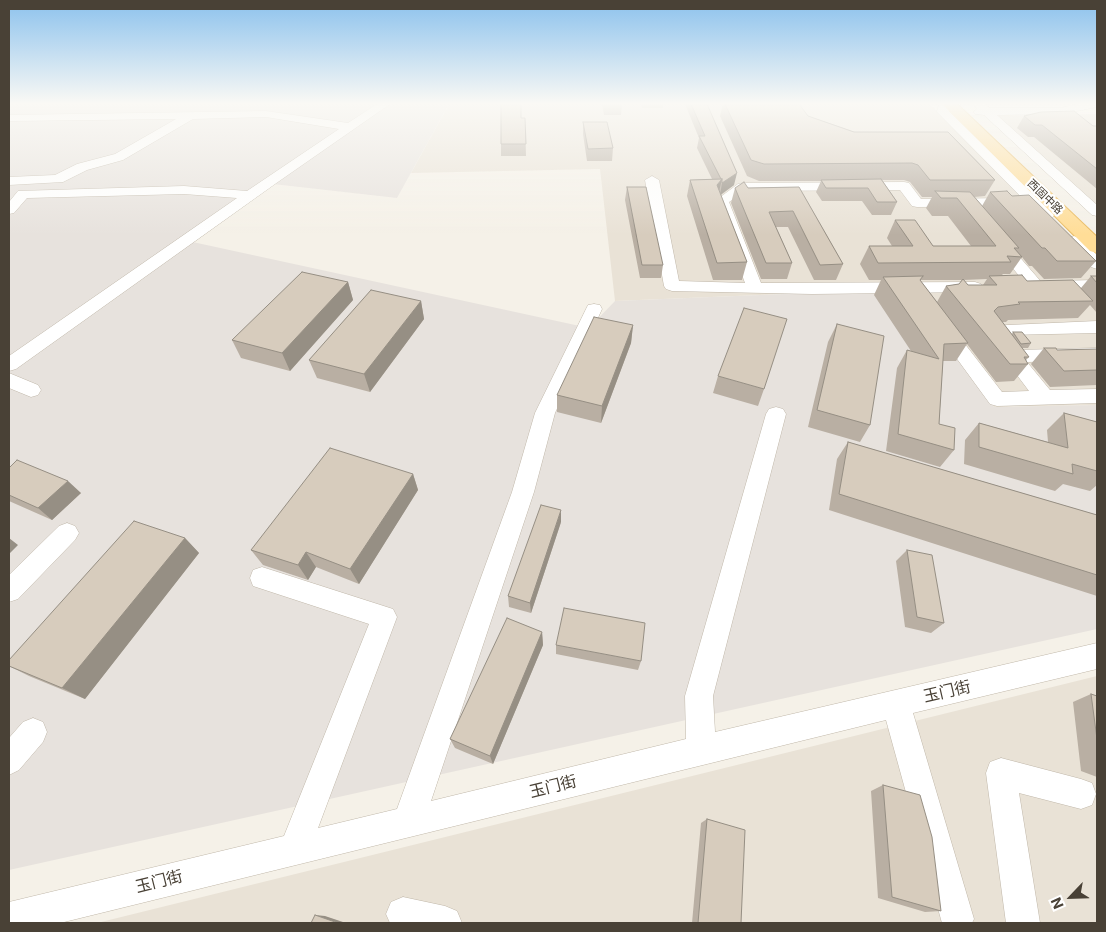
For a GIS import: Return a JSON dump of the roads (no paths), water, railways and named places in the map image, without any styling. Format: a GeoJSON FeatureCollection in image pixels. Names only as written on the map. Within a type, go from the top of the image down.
{"type":"FeatureCollection","features":[{"type":"Feature","properties":{"kind":"main road","name":"西固中路"},"geometry":{"type":"LineString","coordinates":[[1003,147],[1097,247]]}},
{"type":"Feature","properties":{"kind":"main road","name":"西固中路"},"geometry":{"type":"LineString","coordinates":[[1010,147],[1097,226]]}},
{"type":"Feature","properties":{"kind":"street"},"geometry":{"type":"LineString","coordinates":[[9,181],[58,179],[82,167],[119,157],[138,147]]}},
{"type":"Feature","properties":{"kind":"street"},"geometry":{"type":"LineString","coordinates":[[9,365],[319,147]]}},
{"type":"Feature","properties":{"kind":"street"},"geometry":{"type":"LineString","coordinates":[[979,147],[1097,264]]}},
{"type":"Feature","properties":{"kind":"street"},"geometry":{"type":"LineString","coordinates":[[1016,147],[1097,212]]}},
{"type":"Feature","properties":{"kind":"street"},"geometry":{"type":"LineString","coordinates":[[9,210],[35,180]]}},
{"type":"Feature","properties":{"kind":"street"},"geometry":{"type":"LineString","coordinates":[[652,180],[672,286],[988,291],[920,297],[926,305]]}},
{"type":"Feature","properties":{"kind":"street"},"geometry":{"type":"LineString","coordinates":[[755,288],[722,201],[741,183],[904,186],[917,203],[1035,202]]}},
{"type":"Feature","properties":{"kind":"street"},"geometry":{"type":"LineString","coordinates":[[23,194],[184,190],[252,195]]}},
{"type":"Feature","properties":{"kind":"street"},"geometry":{"type":"LineString","coordinates":[[1083,190],[1097,202]]}},
{"type":"Feature","properties":{"kind":"street"},"geometry":{"type":"LineString","coordinates":[[964,202],[976,216]]}},
{"type":"Feature","properties":{"kind":"street"},"geometry":{"type":"LineString","coordinates":[[988,230],[1036,286]]}},
{"type":"Feature","properties":{"kind":"street"},"geometry":{"type":"LineString","coordinates":[[1097,285],[1036,286],[1017,290],[1070,297],[1097,293]]}},
{"type":"Feature","properties":{"kind":"street"},"geometry":{"type":"LineString","coordinates":[[408,822],[523,492],[545,413],[594,309]]}},
{"type":"Feature","properties":{"kind":"street"},"geometry":{"type":"LineString","coordinates":[[938,320],[996,399],[1097,396]]}},
{"type":"Feature","properties":{"kind":"street"},"geometry":{"type":"LineString","coordinates":[[1045,398],[992,330],[1094,325]]}},
{"type":"Feature","properties":{"kind":"street"},"geometry":{"type":"LineString","coordinates":[[1013,356],[1097,354]]}},
{"type":"Feature","properties":{"kind":"street"},"geometry":{"type":"LineString","coordinates":[[9,380],[31,390]]}},
{"type":"Feature","properties":{"kind":"street"},"geometry":{"type":"LineString","coordinates":[[701,750],[699,696],[776,414]]}},
{"type":"Feature","properties":{"kind":"street"},"geometry":{"type":"LineString","coordinates":[[9,591],[67,534]]}},
{"type":"Feature","properties":{"kind":"street"},"geometry":{"type":"LineString","coordinates":[[262,578],[384,616],[294,850]]}},
{"type":"Feature","properties":{"kind":"street","name":"玉门街"},"geometry":{"type":"LineString","coordinates":[[9,919],[701,750],[1097,656]]}},
{"type":"Feature","properties":{"kind":"street"},"geometry":{"type":"LineString","coordinates":[[896,704],[959,922]]}},
{"type":"Feature","properties":{"kind":"street"},"geometry":{"type":"LineString","coordinates":[[9,760],[33,732]]}},
{"type":"Feature","properties":{"kind":"street"},"geometry":{"type":"LineString","coordinates":[[1023,923],[1001,773],[1081,794]]}},
{"type":"Feature","properties":{"kind":"street"},"geometry":{"type":"LineString","coordinates":[[403,914],[445,923]]}}]}
